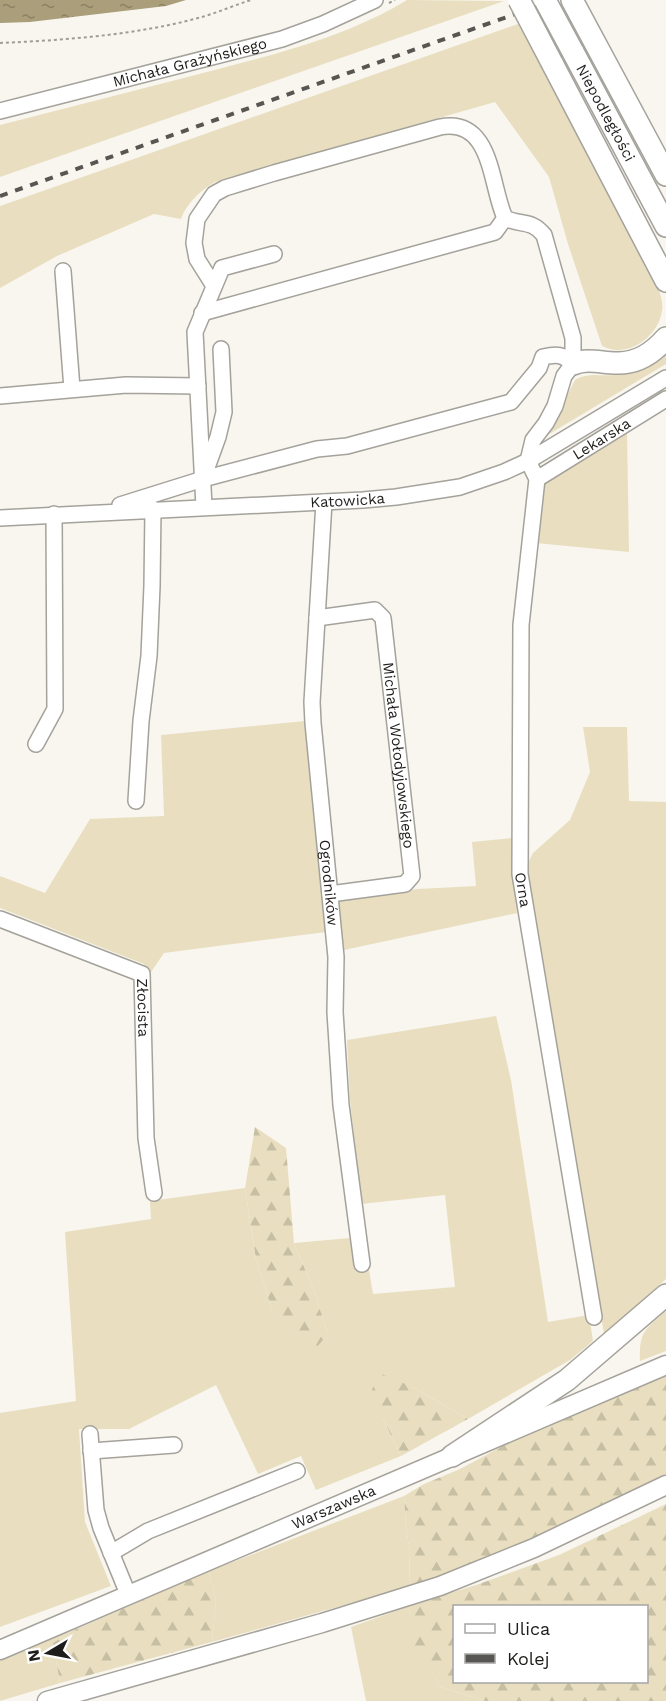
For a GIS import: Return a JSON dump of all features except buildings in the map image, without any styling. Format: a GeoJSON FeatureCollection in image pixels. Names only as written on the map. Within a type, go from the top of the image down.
{"type":"FeatureCollection","features":[{"type":"Feature","properties":{"kind":"highway"},"geometry":{"type":"LineString","coordinates":[[519,0],[666,281]]}},
{"type":"Feature","properties":{"kind":"highway","name":"Niepodległości"},"geometry":{"type":"LineString","coordinates":[[545,0],[666,226]]}},
{"type":"Feature","properties":{"kind":"highway","name":"Niepodległości"},"geometry":{"type":"LineString","coordinates":[[572,0],[666,175]]}},
{"type":"Feature","properties":{"kind":"highway"},"geometry":{"type":"LineString","coordinates":[[569,370],[588,360],[617,364],[635,362],[651,353],[666,338]]}},
{"type":"Feature","properties":{"kind":"highway"},"geometry":{"type":"LineString","coordinates":[[453,1456],[567,1380],[666,1295]]}},
{"type":"Feature","properties":{"kind":"main road","name":"Warszawska"},"geometry":{"type":"LineString","coordinates":[[0,1650],[666,1365]]}},
{"type":"Feature","properties":{"kind":"main road"},"geometry":{"type":"LineString","coordinates":[[47,1701],[322,1623],[440,1586],[534,1548],[666,1485]]}},
{"type":"Feature","properties":{"kind":"street","name":"Michała Grażyńskiego"},"geometry":{"type":"LineString","coordinates":[[0,111],[282,39],[323,24],[375,0]]}},
{"type":"Feature","properties":{"kind":"street"},"geometry":{"type":"LineString","coordinates":[[214,286],[197,259],[194,243],[197,219],[214,194],[225,188],[274,173],[448,125],[472,134],[482,146],[489,160],[505,218],[530,224],[544,235],[573,338],[569,370],[555,406],[533,440],[528,461],[537,479]]}},
{"type":"Feature","properties":{"kind":"street"},"geometry":{"type":"LineString","coordinates":[[202,313],[495,232],[505,218]]}},
{"type":"Feature","properties":{"kind":"street"},"geometry":{"type":"LineString","coordinates":[[204,507],[195,332],[222,268],[274,254]]}},
{"type":"Feature","properties":{"kind":"street"},"geometry":{"type":"LineString","coordinates":[[63,271],[72,389]]}},
{"type":"Feature","properties":{"kind":"street"},"geometry":{"type":"LineString","coordinates":[[203,479],[219,437],[224,412],[221,349]]}},
{"type":"Feature","properties":{"kind":"street"},"geometry":{"type":"LineString","coordinates":[[98,512],[203,479],[317,449],[347,446],[512,402],[539,368],[543,357],[556,354],[565,356],[569,370]]}},
{"type":"Feature","properties":{"kind":"street","name":"Katowicka"},"geometry":{"type":"LineString","coordinates":[[0,518],[324,502],[396,497],[450,489],[480,481],[528,461],[666,378]]}},
{"type":"Feature","properties":{"kind":"street"},"geometry":{"type":"LineString","coordinates":[[0,396],[126,385],[198,386]]}},
{"type":"Feature","properties":{"kind":"street","name":"Lekarska"},"geometry":{"type":"LineString","coordinates":[[537,479],[666,399]]}},
{"type":"Feature","properties":{"kind":"street","name":"Orna"},"geometry":{"type":"LineString","coordinates":[[537,479],[521,625],[520,874],[594,1317]]}},
{"type":"Feature","properties":{"kind":"street","name":"Ogrodników"},"geometry":{"type":"LineString","coordinates":[[324,502],[312,702],[313,723],[336,957],[335,1012],[341,1105],[362,1264]]}},
{"type":"Feature","properties":{"kind":"street"},"geometry":{"type":"LineString","coordinates":[[136,801],[150,633],[153,509]]}},
{"type":"Feature","properties":{"kind":"street"},"geometry":{"type":"LineString","coordinates":[[36,744],[55,709],[54,514]]}},
{"type":"Feature","properties":{"kind":"street","name":"Michała Wołodyjowskiego"},"geometry":{"type":"LineString","coordinates":[[317,618],[375,610],[383,618],[412,876],[405,884],[330,894]]}},
{"type":"Feature","properties":{"kind":"street","name":"Złocista"},"geometry":{"type":"LineString","coordinates":[[0,919],[142,974],[146,1138],[154,1193]]}},
{"type":"Feature","properties":{"kind":"street"},"geometry":{"type":"LineString","coordinates":[[90,1434],[96,1510],[128,1594]]}},
{"type":"Feature","properties":{"kind":"street"},"geometry":{"type":"LineString","coordinates":[[91,1451],[174,1445]]}},
{"type":"Feature","properties":{"kind":"street"},"geometry":{"type":"LineString","coordinates":[[111,1553],[148,1532],[297,1471]]}},
{"type":"Feature","properties":{"kind":"path"},"geometry":{"type":"LineString","coordinates":[[0,44],[136,31],[202,17],[251,0]]}},
{"type":"Feature","properties":{"kind":"green space"},"geometry":{"type":"Polygon","coordinates":[[[407,0],[504,1],[0,177],[0,125],[285,51],[360,24],[407,0]]]}},
{"type":"Feature","properties":{"kind":"green space"},"geometry":{"type":"Polygon","coordinates":[[[518,24],[657,283],[662,304],[660,318],[653,332],[635,346],[618,350],[602,346],[568,244],[549,177],[495,102],[215,182],[195,198],[181,219],[154,214],[57,256],[0,288],[0,206],[518,24]]]}},
{"type":"Feature","properties":{"kind":"green space"},"geometry":{"type":"Polygon","coordinates":[[[666,348],[666,364],[546,436],[575,380],[586,376],[615,375],[634,370],[666,348]]]}},
{"type":"Feature","properties":{"kind":"green space"},"geometry":{"type":"Polygon","coordinates":[[[627,432],[629,552],[536,543],[544,482],[627,432]]]}},
{"type":"Feature","properties":{"kind":"green space"},"geometry":{"type":"Polygon","coordinates":[[[305,721],[326,932],[164,953],[149,975],[144,964],[0,908],[0,876],[45,893],[90,819],[164,816],[161,735],[305,721]]]}},
{"type":"Feature","properties":{"kind":"green space"},"geometry":{"type":"Polygon","coordinates":[[[583,727],[627,727],[629,801],[666,802],[666,1279],[604,1334],[526,867],[533,853],[570,820],[590,772],[583,727]]]}},
{"type":"Feature","properties":{"kind":"green space"},"geometry":{"type":"Polygon","coordinates":[[[512,838],[517,913],[344,950],[338,901],[417,889],[476,886],[472,842],[512,838]]]}},
{"type":"Feature","properties":{"kind":"green space"},"geometry":{"type":"Polygon","coordinates":[[[496,1016],[511,1080],[548,1322],[589,1315],[593,1341],[570,1360],[468,1419],[413,1387],[383,1419],[401,1456],[316,1490],[301,1456],[258,1474],[216,1385],[129,1429],[79,1429],[85,1522],[111,1586],[0,1627],[0,1413],[76,1401],[65,1232],[151,1219],[150,1201],[245,1188],[256,1259],[272,1310],[328,1334],[314,1291],[294,1243],[350,1238],[356,1271],[369,1270],[373,1294],[455,1287],[445,1195],[361,1204],[350,1100],[347,1040],[496,1016]]]}},
{"type":"Feature","properties":{"kind":"green space"},"geometry":{"type":"Polygon","coordinates":[[[255,1127],[286,1148],[294,1243],[314,1291],[328,1334],[310,1355],[272,1310],[256,1259],[245,1188],[255,1127]]]}},
{"type":"Feature","properties":{"kind":"green space"},"geometry":{"type":"Polygon","coordinates":[[[666,1311],[666,1351],[640,1361],[642,1337],[666,1311]]]}},
{"type":"Feature","properties":{"kind":"green space"},"geometry":{"type":"Polygon","coordinates":[[[377,1372],[413,1387],[468,1419],[401,1456],[383,1419],[367,1409],[377,1372]]]}},
{"type":"Feature","properties":{"kind":"green space"},"geometry":{"type":"Polygon","coordinates":[[[666,1376],[666,1474],[540,1536],[409,1587],[410,1550],[404,1496],[518,1438],[666,1376]]]}},
{"type":"Feature","properties":{"kind":"green space"},"geometry":{"type":"Polygon","coordinates":[[[404,1496],[410,1550],[409,1587],[212,1642],[216,1601],[209,1571],[404,1496]]]}},
{"type":"Feature","properties":{"kind":"green space"},"geometry":{"type":"Polygon","coordinates":[[[666,1504],[666,1701],[485,1701],[441,1687],[411,1639],[409,1606],[559,1555],[666,1504]]]}},
{"type":"Feature","properties":{"kind":"green space"},"geometry":{"type":"Polygon","coordinates":[[[209,1571],[216,1601],[212,1642],[60,1683],[53,1643],[72,1631],[209,1571]]]}},
{"type":"Feature","properties":{"kind":"green space"},"geometry":{"type":"Polygon","coordinates":[[[409,1606],[412,1639],[441,1687],[485,1701],[366,1701],[351,1627],[409,1606]]]}},
{"type":"Feature","properties":{"kind":"green space"},"geometry":{"type":"Polygon","coordinates":[[[72,1631],[53,1643],[60,1683],[0,1701],[0,1659],[51,1637],[72,1631]]]}},
{"type":"Feature","properties":{"kind":"water"},"geometry":{"type":"Polygon","coordinates":[[[0,0],[186,0],[166,6],[30,22],[0,23],[0,0]]]}},
{"type":"Feature","properties":{"kind":"railway"},"geometry":{"type":"LineString","coordinates":[[0,196],[555,0]]}}]}
